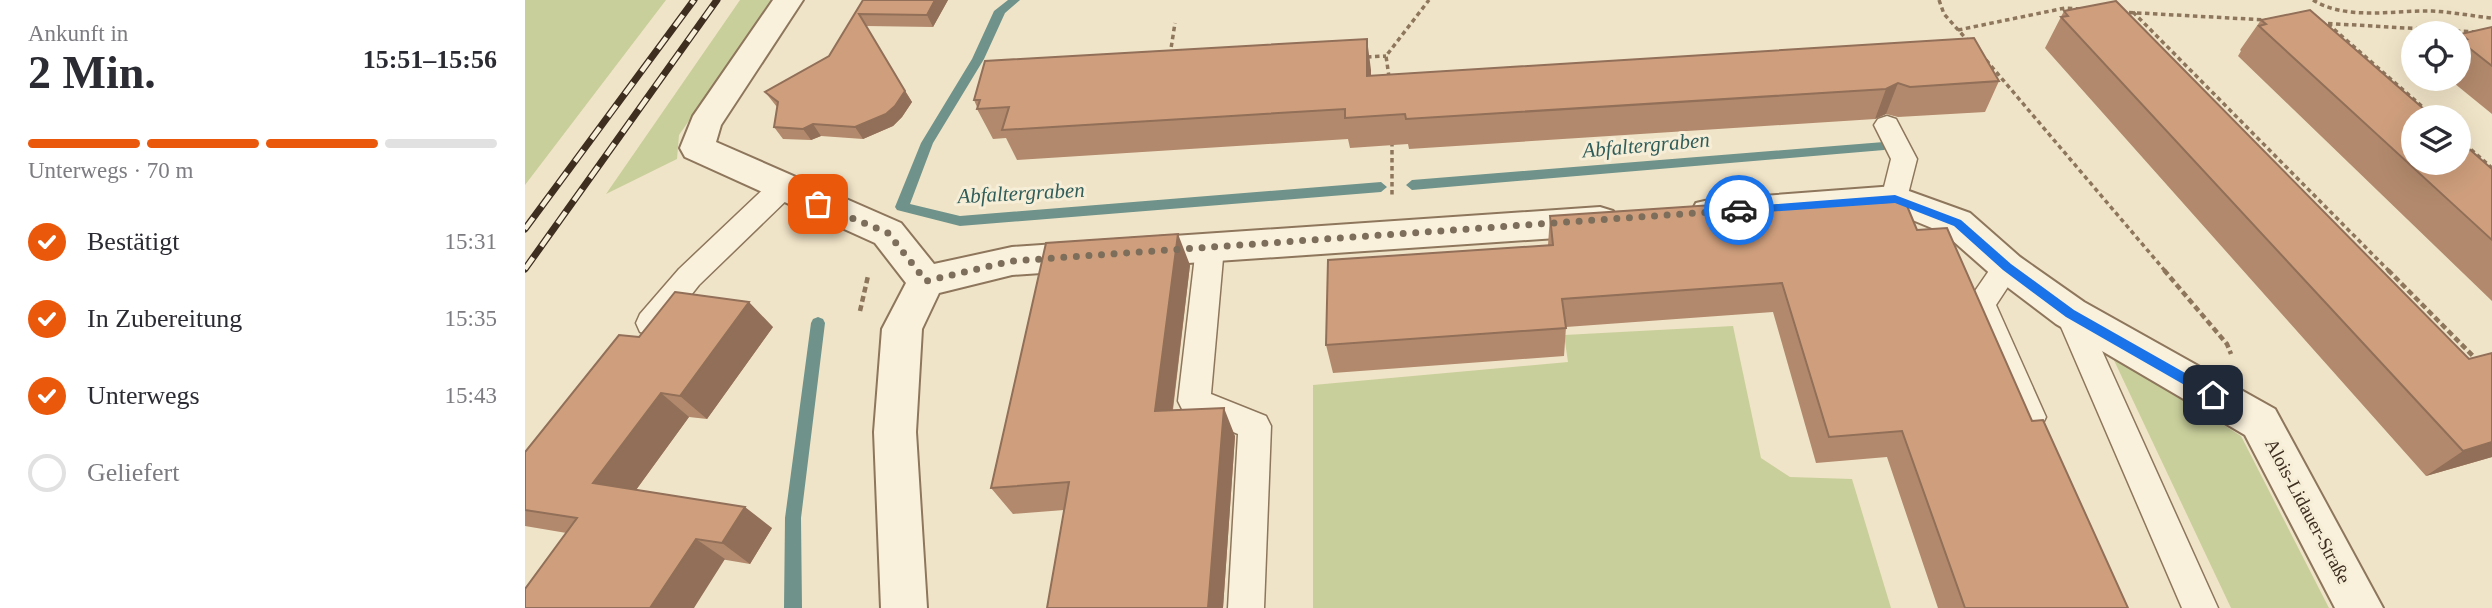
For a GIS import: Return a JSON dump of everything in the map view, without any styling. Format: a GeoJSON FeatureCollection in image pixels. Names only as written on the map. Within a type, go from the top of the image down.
{"type":"FeatureCollection","features":[{"type":"Feature","properties":{"kind":"street"},"geometry":{"type":"LineString","coordinates":[[788,0],[705,124],[697,148],[888,233],[926,281]]}},
{"type":"Feature","properties":{"kind":"street"},"geometry":{"type":"LineString","coordinates":[[1674,215],[1895,199]]}},
{"type":"Feature","properties":{"kind":"street","name":"Alois-Lidauer-Straße"},"geometry":{"type":"LineString","coordinates":[[1895,199],[1957,223],[2007,267],[2070,313],[2260,422],[2360,608]]}},
{"type":"Feature","properties":{"kind":"street"},"geometry":{"type":"LineString","coordinates":[[926,281],[1012,261],[1632,218]]}},
{"type":"Feature","properties":{"kind":"street"},"geometry":{"type":"LineString","coordinates":[[904,608],[895,432],[902,329],[926,281]]}},
{"type":"Feature","properties":{"kind":"lane"},"geometry":{"type":"LineString","coordinates":[[1887,125],[1904,159],[1895,199]]}},
{"type":"Feature","properties":{"kind":"lane"},"geometry":{"type":"LineString","coordinates":[[637,339],[689,277],[782,188]]}},
{"type":"Feature","properties":{"kind":"lane"},"geometry":{"type":"LineString","coordinates":[[1210,247],[1195,401],[1255,426],[1246,608]]}},
{"type":"Feature","properties":{"kind":"lane"},"geometry":{"type":"LineString","coordinates":[[2007,267],[1982,304],[2041,443]]}},
{"type":"Feature","properties":{"kind":"lane"},"geometry":{"type":"LineString","coordinates":[[2070,313],[2200,608]]}},
{"type":"Feature","properties":{"kind":"path"},"geometry":{"type":"LineString","coordinates":[[1389,79],[1386,56],[1429,0]]}},
{"type":"Feature","properties":{"kind":"path"},"geometry":{"type":"LineString","coordinates":[[1939,0],[1944,14],[1971,44]]}},
{"type":"Feature","properties":{"kind":"path"},"geometry":{"type":"LineString","coordinates":[[2313,0],[2319,6],[2356,11],[2434,11],[2492,18]]}},
{"type":"Feature","properties":{"kind":"path"},"geometry":{"type":"LineString","coordinates":[[1958,30],[2065,8],[2092,10]]}},
{"type":"Feature","properties":{"kind":"path"},"geometry":{"type":"LineString","coordinates":[[2119,12],[2272,20]]}},
{"type":"Feature","properties":{"kind":"path"},"geometry":{"type":"LineString","coordinates":[[2133,12],[2479,362]]}},
{"type":"Feature","properties":{"kind":"path"},"geometry":{"type":"LineString","coordinates":[[1169,61],[1175,23]]}},
{"type":"Feature","properties":{"kind":"path"},"geometry":{"type":"LineString","coordinates":[[2313,23],[2478,32]]}},
{"type":"Feature","properties":{"kind":"path"},"geometry":{"type":"LineString","coordinates":[[2327,23],[2420,105]]}},
{"type":"Feature","properties":{"kind":"path"},"geometry":{"type":"LineString","coordinates":[[1978,51],[2227,344],[2232,355]]}},
{"type":"Feature","properties":{"kind":"path"},"geometry":{"type":"LineString","coordinates":[[1359,58],[1386,56]]}},
{"type":"Feature","properties":{"kind":"path"},"geometry":{"type":"LineString","coordinates":[[2178,72],[2190,69]]}},
{"type":"Feature","properties":{"kind":"path"},"geometry":{"type":"LineString","coordinates":[[2368,73],[2381,70]]}},
{"type":"Feature","properties":{"kind":"path"},"geometry":{"type":"LineString","coordinates":[[1391,132],[1392,200],[1396,235]]}},
{"type":"Feature","properties":{"kind":"path"},"geometry":{"type":"LineString","coordinates":[[2471,150],[2492,168]]}},
{"type":"Feature","properties":{"kind":"path"},"geometry":{"type":"LineString","coordinates":[[2276,172],[2289,169]]}},
{"type":"Feature","properties":{"kind":"path"},"geometry":{"type":"LineString","coordinates":[[2392,290],[2405,287]]}},
{"type":"Feature","properties":{"kind":"green space"},"geometry":{"type":"Polygon","coordinates":[[[525,0],[666,0],[525,185],[525,0]]]}},
{"type":"Feature","properties":{"kind":"green space"},"geometry":{"type":"Polygon","coordinates":[[[740,0],[773,0],[679,135],[677,159],[606,194],[740,0]]]}},
{"type":"Feature","properties":{"kind":"green space"},"geometry":{"type":"Polygon","coordinates":[[[1733,326],[1761,458],[1790,477],[1852,479],[1891,608],[1313,608],[1313,385],[1568,362],[1564,335],[1733,326]]]}},
{"type":"Feature","properties":{"kind":"green space"},"geometry":{"type":"Polygon","coordinates":[[[2111,354],[2241,436],[2329,608],[2231,608],[2111,354]]]}},
{"type":"Feature","properties":{"kind":"building"},"geometry":{"type":"Polygon","coordinates":[[[863,0],[935,0],[927,15],[859,14],[905,91],[895,106],[886,114],[855,127],[813,124],[803,129],[774,127],[778,102],[765,92],[829,56],[863,0]]]}},
{"type":"Feature","properties":{"kind":"building"},"geometry":{"type":"Polygon","coordinates":[[[2116,1],[2469,359],[2492,353],[2492,442],[2463,451],[2061,17],[2068,16],[2064,11],[2116,1]]]}},
{"type":"Feature","properties":{"kind":"building"},"geometry":{"type":"Polygon","coordinates":[[[2310,10],[2419,105],[2401,105],[2401,156],[2259,26],[2266,24],[2261,20],[2310,10]]]}},
{"type":"Feature","properties":{"kind":"building"},"geometry":{"type":"Polygon","coordinates":[[[2492,27],[2492,66],[2471,49],[2471,32],[2492,27]]]}},
{"type":"Feature","properties":{"kind":"building"},"geometry":{"type":"Polygon","coordinates":[[[1974,38],[1999,81],[1910,87],[1898,83],[1886,89],[1406,119],[1405,114],[1345,118],[1345,109],[1002,130],[1009,107],[977,109],[980,100],[974,100],[985,61],[1367,39],[1367,76],[1974,38]]]}},
{"type":"Feature","properties":{"kind":"building"},"geometry":{"type":"Polygon","coordinates":[[[2471,151],[2492,169],[2492,240],[2421,175],[2471,175],[2471,151]]]}},
{"type":"Feature","properties":{"kind":"building"},"geometry":{"type":"Polygon","coordinates":[[[1905,201],[1917,230],[1947,228],[2032,421],[2043,420],[2128,608],[1965,608],[1902,431],[1829,437],[1782,283],[1562,299],[1566,328],[1326,345],[1328,260],[1553,245],[1550,216],[1757,202],[1759,210],[1905,201]]]}},
{"type":"Feature","properties":{"kind":"building"},"geometry":{"type":"Polygon","coordinates":[[[1178,234],[1155,411],[1224,408],[1208,608],[1047,608],[1069,482],[991,488],[1046,243],[1178,234]]]}},
{"type":"Feature","properties":{"kind":"building"},"geometry":{"type":"Polygon","coordinates":[[[675,292],[749,302],[680,396],[661,393],[593,483],[745,507],[722,543],[696,539],[650,608],[525,608],[525,589],[577,518],[525,510],[525,452],[619,335],[639,337],[675,292]]]}},
{"type":"Feature","properties":{"kind":"waterway","name":"Abfaltergraben"},"geometry":{"type":"LineString","coordinates":[[1015,0],[1000,11],[978,59],[927,143],[902,207],[960,221],[1381,187]]}},
{"type":"Feature","properties":{"kind":"waterway","name":"Abfaltergraben"},"geometry":{"type":"LineString","coordinates":[[1412,185],[1884,146]]}},
{"type":"Feature","properties":{"kind":"waterway","name":"Abfaltergraben"},"geometry":{"type":"LineString","coordinates":[[793,608],[793,518],[818,323]]}},
{"type":"Feature","properties":{"kind":"railway"},"geometry":{"type":"LineString","coordinates":[[525,229],[694,0]]}},
{"type":"Feature","properties":{"kind":"railway"},"geometry":{"type":"LineString","coordinates":[[525,269],[717,0]]}},
{"type":"Feature","properties":{"kind":"way so far"},"geometry":{"type":"LineString","coordinates":[[818,204],[888,233],[926,281],[1012,261],[1739,210]]}},
{"type":"Feature","properties":{"kind":"route"},"geometry":{"type":"LineString","coordinates":[[1739,210],[1895,199],[1957,223],[2007,267],[2070,313],[2213,395]]}}]}
